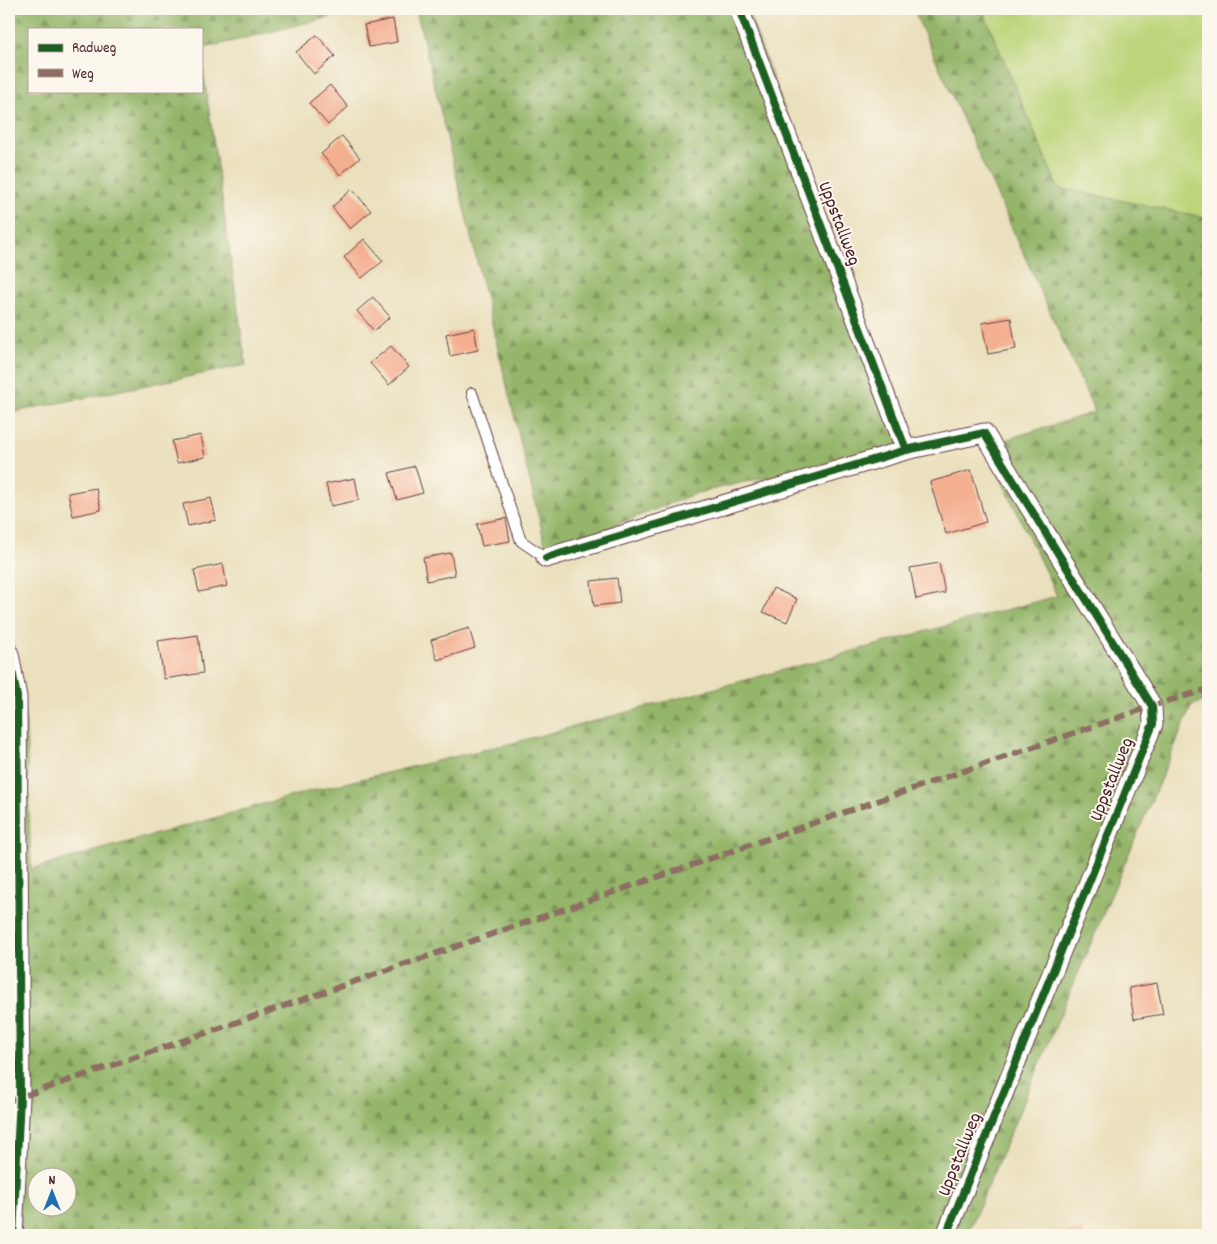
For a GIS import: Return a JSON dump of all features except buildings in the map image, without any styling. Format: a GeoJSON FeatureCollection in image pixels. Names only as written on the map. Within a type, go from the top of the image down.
{"type":"FeatureCollection","features":[{"type":"Feature","properties":{"kind":"street","name":"Uppstallweg"},"geometry":{"type":"LineString","coordinates":[[739,9],[906,450]]}},
{"type":"Feature","properties":{"kind":"street","name":"Uppstallweg"},"geometry":{"type":"LineString","coordinates":[[546,558],[906,450],[984,433],[1152,706],[1153,724],[946,1235]]}},
{"type":"Feature","properties":{"kind":"street"},"geometry":{"type":"LineString","coordinates":[[9,654],[17,697],[20,1097],[13,1235]]}},
{"type":"Feature","properties":{"kind":"lane"},"geometry":{"type":"LineString","coordinates":[[472,393],[521,541],[546,558]]}},
{"type":"Feature","properties":{"kind":"green space"},"geometry":{"type":"Polygon","coordinates":[[[9,9],[363,9],[202,49],[202,28],[28,28],[28,92],[202,92],[202,62],[246,365],[9,413],[9,9]]]}},
{"type":"Feature","properties":{"kind":"green space"},"geometry":{"type":"Polygon","coordinates":[[[416,9],[747,9],[910,444],[697,493],[547,552],[416,9]]]}},
{"type":"Feature","properties":{"kind":"green space"},"geometry":{"type":"Polygon","coordinates":[[[913,9],[982,9],[1058,188],[1208,218],[1208,700],[1192,705],[967,1235],[9,1235],[9,620],[26,723],[31,869],[307,792],[520,741],[1057,596],[985,446],[1095,412],[913,9]]]}},
{"type":"Feature","properties":{"kind":"green space"},"geometry":{"type":"Polygon","coordinates":[[[982,9],[1208,9],[1208,218],[1058,188],[982,9]]]}},
{"type":"Feature","properties":{"kind":"marked path"},"geometry":{"type":"LineString","coordinates":[[9,1101],[1152,706],[1208,689]]}},
{"type":"Feature","properties":{"kind":"cycle path"},"geometry":{"type":"LineString","coordinates":[[739,9],[906,450]]}},
{"type":"Feature","properties":{"kind":"cycle path"},"geometry":{"type":"LineString","coordinates":[[546,558],[906,450],[984,433],[1152,706],[1153,724],[946,1235]]}},
{"type":"Feature","properties":{"kind":"cycle path"},"geometry":{"type":"LineString","coordinates":[[9,654],[17,697],[20,1097],[13,1235]]}}]}
